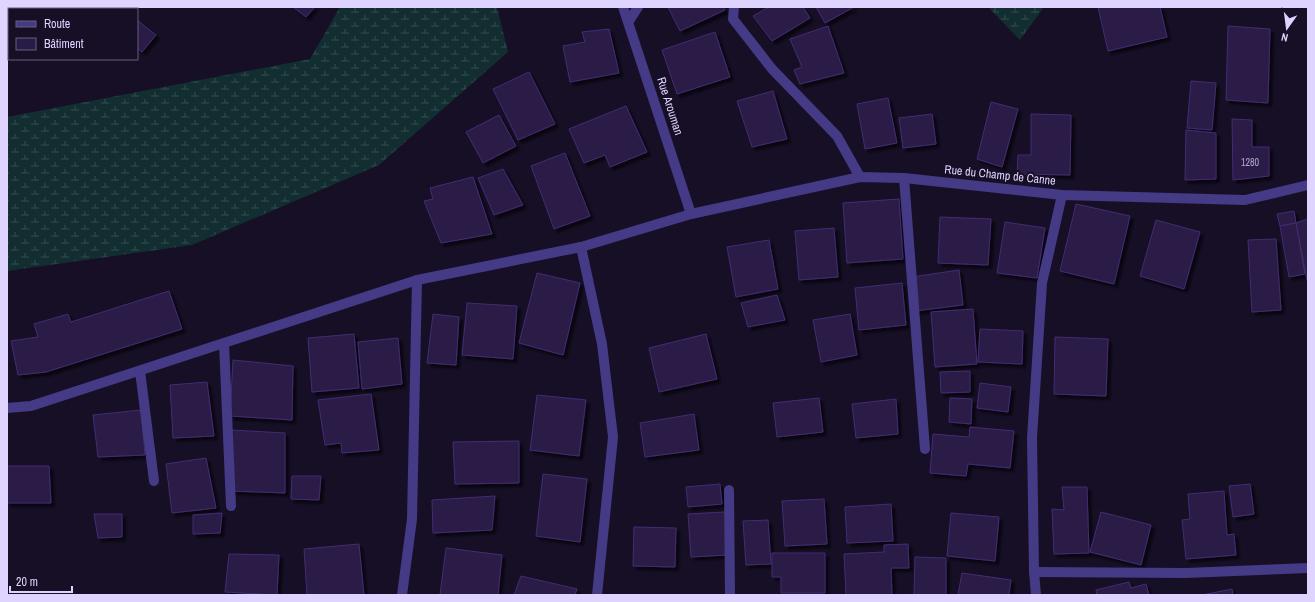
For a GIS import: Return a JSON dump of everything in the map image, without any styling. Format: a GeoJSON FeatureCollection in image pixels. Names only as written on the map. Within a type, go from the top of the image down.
{"type":"FeatureCollection","features":[{"type":"Feature","properties":{"kind":"street","name":"Rue Arouman"},"geometry":{"type":"LineString","coordinates":[[623,7],[629,21],[691,214]]}},
{"type":"Feature","properties":{"kind":"street"},"geometry":{"type":"LineString","coordinates":[[629,21],[638,7]]}},
{"type":"Feature","properties":{"kind":"street"},"geometry":{"type":"LineString","coordinates":[[734,7],[733,19],[772,69],[837,136],[860,177]]}},
{"type":"Feature","properties":{"kind":"street","name":"Rue du Champ de Canne"},"geometry":{"type":"LineString","coordinates":[[7,408],[31,406],[417,280],[581,247],[691,214],[860,177],[904,178],[1062,195],[1244,200],[1308,185]]}},
{"type":"Feature","properties":{"kind":"street"},"geometry":{"type":"LineString","coordinates":[[904,178],[925,449]]}},
{"type":"Feature","properties":{"kind":"street"},"geometry":{"type":"LineString","coordinates":[[1036,595],[1034,572],[1032,438],[1042,282],[1062,195]]}},
{"type":"Feature","properties":{"kind":"street"},"geometry":{"type":"LineString","coordinates":[[581,247],[602,344],[613,438],[596,595]]}},
{"type":"Feature","properties":{"kind":"street"},"geometry":{"type":"LineString","coordinates":[[402,595],[412,519],[417,280]]}},
{"type":"Feature","properties":{"kind":"street"},"geometry":{"type":"LineString","coordinates":[[224,343],[230,506]]}},
{"type":"Feature","properties":{"kind":"street"},"geometry":{"type":"LineString","coordinates":[[140,371],[154,481]]}},
{"type":"Feature","properties":{"kind":"street"},"geometry":{"type":"LineString","coordinates":[[729,490],[730,595]]}},
{"type":"Feature","properties":{"kind":"street"},"geometry":{"type":"LineString","coordinates":[[1034,572],[1186,573],[1308,568]]}},
{"type":"Feature","properties":{"kind":"green space"},"geometry":{"type":"Polygon","coordinates":[[[340,7],[497,7],[508,52],[379,165],[192,245],[7,271],[7,117],[310,59],[340,7]]]}},
{"type":"Feature","properties":{"kind":"green space"},"geometry":{"type":"Polygon","coordinates":[[[988,7],[1044,7],[1020,40],[988,7]]]}},
{"type":"Feature","properties":{"kind":"building"},"geometry":{"type":"Polygon","coordinates":[[[87,7],[88,8],[58,8],[87,7]]]}},
{"type":"Feature","properties":{"kind":"building"},"geometry":{"type":"Polygon","coordinates":[[[293,7],[315,7],[306,17],[293,7]]]}},
{"type":"Feature","properties":{"kind":"building"},"geometry":{"type":"Polygon","coordinates":[[[668,7],[723,7],[725,10],[680,31],[668,7]]]}},
{"type":"Feature","properties":{"kind":"building"},"geometry":{"type":"Polygon","coordinates":[[[769,7],[803,7],[810,18],[772,41],[753,16],[769,7]]]}},
{"type":"Feature","properties":{"kind":"building"},"geometry":{"type":"Polygon","coordinates":[[[816,7],[854,7],[825,23],[816,7]]]}},
{"type":"Feature","properties":{"kind":"building"},"geometry":{"type":"Polygon","coordinates":[[[1098,7],[1160,7],[1167,37],[1108,51],[1098,7]]]}},
{"type":"Feature","properties":{"kind":"building"},"geometry":{"type":"Polygon","coordinates":[[[138,21],[156,35],[142,52],[138,49],[138,21]]]}},
{"type":"Feature","properties":{"kind":"building"},"geometry":{"type":"Polygon","coordinates":[[[828,26],[844,73],[800,84],[794,70],[802,67],[790,39],[828,26]]]}},
{"type":"Feature","properties":{"kind":"building"},"geometry":{"type":"Polygon","coordinates":[[[1228,26],[1270,29],[1268,103],[1226,100],[1228,26]]]}},
{"type":"Feature","properties":{"kind":"building"},"geometry":{"type":"Polygon","coordinates":[[[609,29],[619,73],[570,82],[563,46],[585,42],[582,32],[609,29]]]}},
{"type":"Feature","properties":{"kind":"building"},"geometry":{"type":"Polygon","coordinates":[[[715,32],[730,77],[677,94],[662,50],[715,32]]]}},
{"type":"Feature","properties":{"kind":"building"},"geometry":{"type":"Polygon","coordinates":[[[529,72],[555,124],[518,140],[493,89],[529,72]]]}},
{"type":"Feature","properties":{"kind":"building"},"geometry":{"type":"Polygon","coordinates":[[[1191,81],[1216,83],[1212,130],[1187,128],[1191,81]]]}},
{"type":"Feature","properties":{"kind":"building"},"geometry":{"type":"Polygon","coordinates":[[[773,91],[787,139],[752,147],[737,101],[773,91]]]}},
{"type":"Feature","properties":{"kind":"building"},"geometry":{"type":"Polygon","coordinates":[[[888,98],[897,143],[865,149],[857,104],[888,98]]]}},
{"type":"Feature","properties":{"kind":"building"},"geometry":{"type":"Polygon","coordinates":[[[991,102],[1018,109],[1002,167],[977,159],[991,102]]]}},
{"type":"Feature","properties":{"kind":"building"},"geometry":{"type":"Polygon","coordinates":[[[626,106],[647,152],[610,167],[605,155],[584,163],[569,129],[626,106]]]}},
{"type":"Feature","properties":{"kind":"building"},"geometry":{"type":"Polygon","coordinates":[[[932,114],[936,144],[903,148],[899,118],[932,114]]]}},
{"type":"Feature","properties":{"kind":"building"},"geometry":{"type":"Polygon","coordinates":[[[1031,114],[1071,115],[1070,175],[1017,174],[1018,155],[1031,155],[1031,114]]]}},
{"type":"Feature","properties":{"kind":"building"},"geometry":{"type":"Polygon","coordinates":[[[499,115],[516,146],[483,163],[466,132],[499,115]]]}},
{"type":"Feature","properties":{"kind":"building"},"geometry":{"type":"Polygon","coordinates":[[[1232,119],[1252,120],[1252,147],[1269,147],[1269,176],[1233,180],[1232,119]]]}},
{"type":"Feature","properties":{"kind":"building"},"geometry":{"type":"Polygon","coordinates":[[[1186,130],[1216,133],[1216,179],[1185,180],[1186,130]]]}},
{"type":"Feature","properties":{"kind":"building"},"geometry":{"type":"Polygon","coordinates":[[[565,153],[590,216],[554,229],[531,166],[565,153]]]}},
{"type":"Feature","properties":{"kind":"building"},"geometry":{"type":"Polygon","coordinates":[[[503,169],[523,205],[494,215],[478,178],[503,169]]]}},
{"type":"Feature","properties":{"kind":"building"},"geometry":{"type":"Polygon","coordinates":[[[473,177],[492,234],[441,243],[424,201],[433,199],[430,188],[473,177]]]}},
{"type":"Feature","properties":{"kind":"building"},"geometry":{"type":"Polygon","coordinates":[[[899,199],[903,259],[847,263],[843,203],[899,199]]]}},
{"type":"Feature","properties":{"kind":"building"},"geometry":{"type":"Polygon","coordinates":[[[1076,204],[1130,216],[1114,284],[1060,271],[1076,204]]]}},
{"type":"Feature","properties":{"kind":"building"},"geometry":{"type":"Polygon","coordinates":[[[1294,211],[1296,223],[1280,226],[1277,214],[1294,211]]]}},
{"type":"Feature","properties":{"kind":"building"},"geometry":{"type":"Polygon","coordinates":[[[940,217],[991,219],[988,265],[938,263],[940,217]]]}},
{"type":"Feature","properties":{"kind":"building"},"geometry":{"type":"Polygon","coordinates":[[[1308,219],[1308,280],[1307,280],[1296,223],[1308,219]]]}},
{"type":"Feature","properties":{"kind":"building"},"geometry":{"type":"Polygon","coordinates":[[[1156,220],[1200,232],[1184,289],[1140,276],[1156,220]]]}},
{"type":"Feature","properties":{"kind":"building"},"geometry":{"type":"Polygon","coordinates":[[[1005,222],[1045,228],[1037,278],[997,273],[1005,222]]]}},
{"type":"Feature","properties":{"kind":"building"},"geometry":{"type":"Polygon","coordinates":[[[1296,223],[1305,274],[1289,277],[1280,226],[1296,223]]]}},
{"type":"Feature","properties":{"kind":"building"},"geometry":{"type":"Polygon","coordinates":[[[834,228],[838,277],[799,280],[795,231],[834,228]]]}},
{"type":"Feature","properties":{"kind":"building"},"geometry":{"type":"Polygon","coordinates":[[[1276,239],[1281,310],[1252,312],[1248,240],[1276,239]]]}},
{"type":"Feature","properties":{"kind":"building"},"geometry":{"type":"Polygon","coordinates":[[[769,240],[778,289],[736,297],[727,247],[769,240]]]}},
{"type":"Feature","properties":{"kind":"building"},"geometry":{"type":"Polygon","coordinates":[[[959,270],[963,305],[915,311],[912,277],[959,270]]]}},
{"type":"Feature","properties":{"kind":"building"},"geometry":{"type":"Polygon","coordinates":[[[537,273],[580,283],[563,355],[519,343],[537,273]]]}},
{"type":"Feature","properties":{"kind":"building"},"geometry":{"type":"Polygon","coordinates":[[[902,283],[906,325],[859,330],[855,288],[902,283]]]}},
{"type":"Feature","properties":{"kind":"building"},"geometry":{"type":"Polygon","coordinates":[[[169,291],[182,329],[46,372],[18,375],[11,341],[38,337],[34,324],[68,314],[71,322],[169,291]]]}},
{"type":"Feature","properties":{"kind":"building"},"geometry":{"type":"Polygon","coordinates":[[[777,295],[785,320],[748,327],[741,303],[777,295]]]}},
{"type":"Feature","properties":{"kind":"building"},"geometry":{"type":"Polygon","coordinates":[[[467,303],[517,306],[513,359],[462,355],[467,303]]]}},
{"type":"Feature","properties":{"kind":"building"},"geometry":{"type":"Polygon","coordinates":[[[973,309],[977,364],[935,367],[931,312],[973,309]]]}},
{"type":"Feature","properties":{"kind":"building"},"geometry":{"type":"Polygon","coordinates":[[[433,314],[459,317],[456,365],[427,363],[433,314]]]}},
{"type":"Feature","properties":{"kind":"building"},"geometry":{"type":"Polygon","coordinates":[[[850,314],[857,355],[821,362],[813,320],[850,314]]]}},
{"type":"Feature","properties":{"kind":"building"},"geometry":{"type":"Polygon","coordinates":[[[980,329],[1023,331],[1022,364],[978,362],[980,329]]]}},
{"type":"Feature","properties":{"kind":"building"},"geometry":{"type":"Polygon","coordinates":[[[354,334],[359,388],[312,392],[308,338],[354,334]]]}},
{"type":"Feature","properties":{"kind":"building"},"geometry":{"type":"Polygon","coordinates":[[[706,334],[717,379],[659,392],[649,348],[706,334]]]}},
{"type":"Feature","properties":{"kind":"building"},"geometry":{"type":"Polygon","coordinates":[[[1055,337],[1108,339],[1106,396],[1054,394],[1055,337]]]}},
{"type":"Feature","properties":{"kind":"building"},"geometry":{"type":"Polygon","coordinates":[[[398,338],[402,384],[362,389],[358,342],[398,338]]]}},
{"type":"Feature","properties":{"kind":"building"},"geometry":{"type":"Polygon","coordinates":[[[233,360],[293,366],[292,420],[230,416],[233,360]]]}},
{"type":"Feature","properties":{"kind":"building"},"geometry":{"type":"Polygon","coordinates":[[[970,371],[970,392],[941,393],[940,372],[970,371]]]}},
{"type":"Feature","properties":{"kind":"building"},"geometry":{"type":"Polygon","coordinates":[[[207,382],[214,436],[173,438],[170,385],[207,382]]]}},
{"type":"Feature","properties":{"kind":"building"},"geometry":{"type":"Polygon","coordinates":[[[980,383],[1011,387],[1008,412],[977,408],[980,383]]]}},
{"type":"Feature","properties":{"kind":"building"},"geometry":{"type":"Polygon","coordinates":[[[371,394],[379,450],[342,453],[341,443],[325,445],[318,400],[371,394]]]}},
{"type":"Feature","properties":{"kind":"building"},"geometry":{"type":"Polygon","coordinates":[[[537,395],[586,400],[579,456],[530,450],[537,395]]]}},
{"type":"Feature","properties":{"kind":"building"},"geometry":{"type":"Polygon","coordinates":[[[819,398],[823,432],[777,437],[773,403],[819,398]]]}},
{"type":"Feature","properties":{"kind":"building"},"geometry":{"type":"Polygon","coordinates":[[[950,398],[972,399],[971,424],[949,422],[950,398]]]}},
{"type":"Feature","properties":{"kind":"building"},"geometry":{"type":"Polygon","coordinates":[[[896,399],[898,434],[856,438],[852,404],[896,399]]]}},
{"type":"Feature","properties":{"kind":"building"},"geometry":{"type":"Polygon","coordinates":[[[141,410],[145,455],[98,457],[93,415],[141,410]]]}},
{"type":"Feature","properties":{"kind":"building"},"geometry":{"type":"Polygon","coordinates":[[[694,414],[699,450],[645,457],[640,423],[694,414]]]}},
{"type":"Feature","properties":{"kind":"building"},"geometry":{"type":"Polygon","coordinates":[[[970,427],[1014,431],[1010,468],[968,464],[966,476],[930,473],[933,434],[969,437],[970,427]]]}},
{"type":"Feature","properties":{"kind":"building"},"geometry":{"type":"Polygon","coordinates":[[[231,430],[285,433],[285,493],[230,491],[231,430]]]}},
{"type":"Feature","properties":{"kind":"building"},"geometry":{"type":"Polygon","coordinates":[[[519,441],[519,483],[455,484],[453,442],[519,441]]]}},
{"type":"Feature","properties":{"kind":"building"},"geometry":{"type":"Polygon","coordinates":[[[206,458],[216,508],[172,513],[166,464],[206,458]]]}},
{"type":"Feature","properties":{"kind":"building"},"geometry":{"type":"Polygon","coordinates":[[[7,466],[49,466],[51,503],[7,503],[7,466]]]}},
{"type":"Feature","properties":{"kind":"building"},"geometry":{"type":"Polygon","coordinates":[[[543,474],[587,479],[580,542],[536,536],[543,474]]]}},
{"type":"Feature","properties":{"kind":"building"},"geometry":{"type":"Polygon","coordinates":[[[292,476],[321,476],[319,500],[291,499],[292,476]]]}},
{"type":"Feature","properties":{"kind":"building"},"geometry":{"type":"Polygon","coordinates":[[[720,484],[722,504],[688,507],[686,487],[720,484]]]}},
{"type":"Feature","properties":{"kind":"building"},"geometry":{"type":"Polygon","coordinates":[[[1250,484],[1254,514],[1233,517],[1229,486],[1250,484]]]}},
{"type":"Feature","properties":{"kind":"building"},"geometry":{"type":"Polygon","coordinates":[[[1062,487],[1087,487],[1089,553],[1054,554],[1052,509],[1064,510],[1062,487]]]}},
{"type":"Feature","properties":{"kind":"building"},"geometry":{"type":"Polygon","coordinates":[[[1224,491],[1227,535],[1234,534],[1236,555],[1186,559],[1182,520],[1190,519],[1188,494],[1224,491]]]}},
{"type":"Feature","properties":{"kind":"building"},"geometry":{"type":"Polygon","coordinates":[[[495,496],[492,530],[433,533],[432,500],[495,496]]]}},
{"type":"Feature","properties":{"kind":"building"},"geometry":{"type":"Polygon","coordinates":[[[824,499],[827,544],[785,546],[782,501],[824,499]]]}},
{"type":"Feature","properties":{"kind":"building"},"geometry":{"type":"Polygon","coordinates":[[[891,504],[893,541],[847,543],[845,507],[891,504]]]}},
{"type":"Feature","properties":{"kind":"building"},"geometry":{"type":"Polygon","coordinates":[[[725,512],[727,555],[691,557],[688,514],[725,512]]]}},
{"type":"Feature","properties":{"kind":"building"},"geometry":{"type":"Polygon","coordinates":[[[1101,512],[1151,525],[1141,565],[1090,552],[1101,512]]]}},
{"type":"Feature","properties":{"kind":"building"},"geometry":{"type":"Polygon","coordinates":[[[222,513],[220,533],[193,534],[193,515],[222,513]]]}},
{"type":"Feature","properties":{"kind":"building"},"geometry":{"type":"Polygon","coordinates":[[[951,513],[999,517],[995,561],[947,556],[951,513]]]}},
{"type":"Feature","properties":{"kind":"building"},"geometry":{"type":"Polygon","coordinates":[[[94,514],[122,514],[122,537],[98,538],[94,514]]]}},
{"type":"Feature","properties":{"kind":"building"},"geometry":{"type":"Polygon","coordinates":[[[768,520],[771,564],[746,565],[743,521],[768,520]]]}},
{"type":"Feature","properties":{"kind":"building"},"geometry":{"type":"Polygon","coordinates":[[[634,527],[676,528],[675,567],[633,566],[634,527]]]}},
{"type":"Feature","properties":{"kind":"building"},"geometry":{"type":"Polygon","coordinates":[[[359,544],[364,595],[307,595],[304,549],[359,544]]]}},
{"type":"Feature","properties":{"kind":"building"},"geometry":{"type":"Polygon","coordinates":[[[908,544],[909,568],[891,568],[892,595],[846,595],[844,554],[884,552],[884,545],[908,544]]]}},
{"type":"Feature","properties":{"kind":"building"},"geometry":{"type":"Polygon","coordinates":[[[446,548],[502,555],[498,595],[440,595],[446,548]]]}},
{"type":"Feature","properties":{"kind":"building"},"geometry":{"type":"Polygon","coordinates":[[[772,553],[825,553],[825,593],[781,593],[781,577],[772,577],[772,553]]]}},
{"type":"Feature","properties":{"kind":"building"},"geometry":{"type":"Polygon","coordinates":[[[229,554],[279,555],[277,595],[225,592],[229,554]]]}},
{"type":"Feature","properties":{"kind":"building"},"geometry":{"type":"Polygon","coordinates":[[[915,557],[946,558],[946,595],[914,595],[915,557]]]}},
{"type":"Feature","properties":{"kind":"building"},"geometry":{"type":"Polygon","coordinates":[[[962,573],[1011,580],[1009,595],[958,595],[962,573]]]}},
{"type":"Feature","properties":{"kind":"building"},"geometry":{"type":"Polygon","coordinates":[[[521,576],[577,589],[575,595],[514,595],[521,576]]]}},
{"type":"Feature","properties":{"kind":"building"},"geometry":{"type":"Polygon","coordinates":[[[1129,582],[1131,588],[1146,584],[1149,595],[1097,595],[1096,590],[1129,582]]]}},
{"type":"Feature","properties":{"kind":"building"},"geometry":{"type":"Polygon","coordinates":[[[1232,589],[1233,595],[1202,595],[1232,589]]]}}]}
